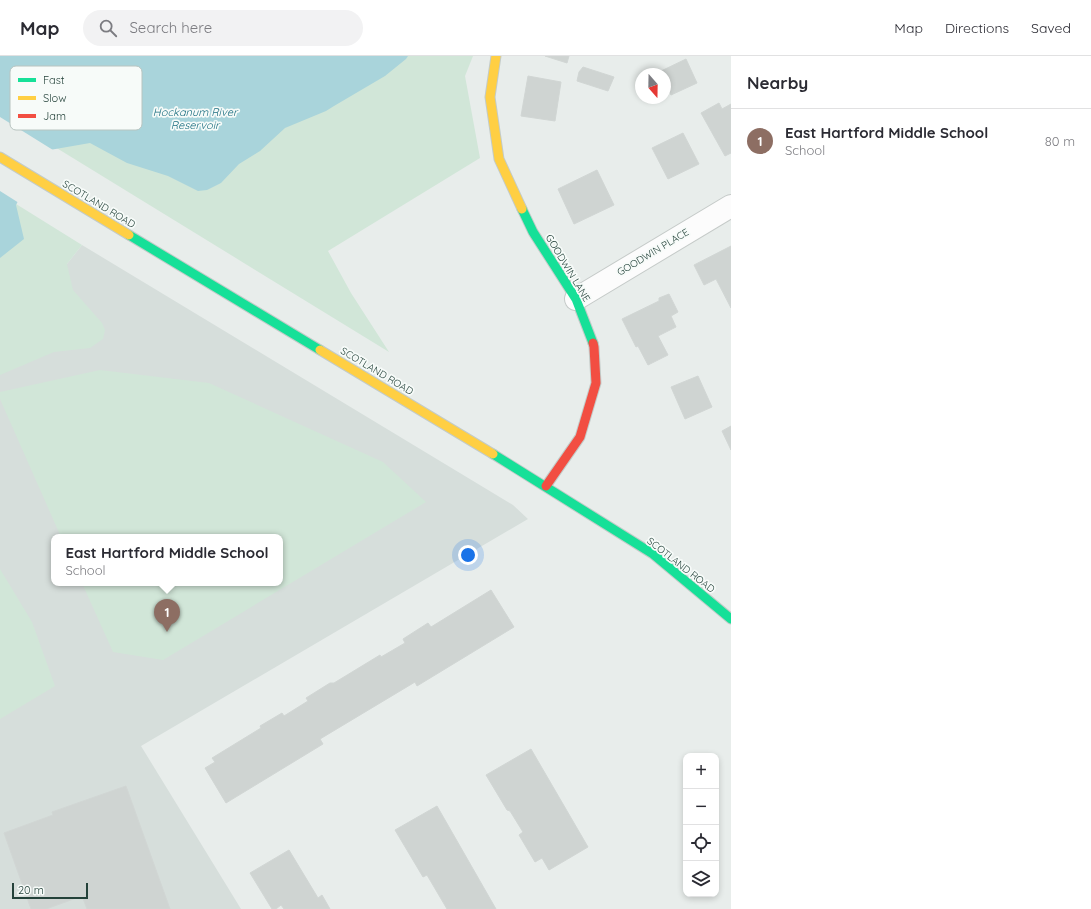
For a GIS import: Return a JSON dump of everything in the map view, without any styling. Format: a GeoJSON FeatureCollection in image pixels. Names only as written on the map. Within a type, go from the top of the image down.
{"type":"FeatureCollection","features":[{"type":"Feature","properties":{"kind":"main road","name":"GOODWIN LANE"},"geometry":{"type":"LineString","coordinates":[[496,56],[490,97],[499,159],[534,232],[576,299],[594,347],[596,384],[580,437],[546,486]]}},
{"type":"Feature","properties":{"kind":"main road","name":"SCOTLAND ROAD"},"geometry":{"type":"LineString","coordinates":[[0,157],[546,486],[653,554],[731,619]]}},
{"type":"Feature","properties":{"kind":"street","name":"GOODWIN PLACE"},"geometry":{"type":"LineString","coordinates":[[576,299],[731,206]]}},
{"type":"Feature","properties":{"kind":"shaded area"},"geometry":{"type":"Polygon","coordinates":[[[82,245],[513,505],[528,519],[141,746],[241,909],[0,909],[0,339],[21,322],[82,245]]]}},
{"type":"Feature","properties":{"kind":"green space"},"geometry":{"type":"Polygon","coordinates":[[[309,56],[473,56],[465,76],[480,158],[328,251],[351,293],[389,352],[27,130],[142,130],[142,98],[309,56]]]}},
{"type":"Feature","properties":{"kind":"green space"},"geometry":{"type":"Polygon","coordinates":[[[0,194],[82,245],[67,264],[73,290],[102,323],[105,330],[103,339],[90,348],[54,352],[0,375],[0,194]]]}},
{"type":"Feature","properties":{"kind":"green space"},"geometry":{"type":"Polygon","coordinates":[[[100,370],[209,383],[383,462],[426,502],[163,660],[113,652],[83,586],[283,586],[283,534],[60,534],[0,399],[0,392],[100,370]]]}},
{"type":"Feature","properties":{"kind":"green space"},"geometry":{"type":"Polygon","coordinates":[[[0,569],[32,622],[55,686],[0,719],[0,569]]]}},
{"type":"Feature","properties":{"kind":"water","name":"Hockanum River Reservoir"},"geometry":{"type":"Polygon","coordinates":[[[0,56],[408,56],[385,76],[326,111],[285,128],[260,151],[239,164],[221,183],[207,190],[198,191],[168,176],[127,163],[90,143],[44,151],[16,205],[24,239],[0,258],[0,56]]]}},
{"type":"Feature","properties":{"kind":"pier"},"geometry":{"type":"Polygon","coordinates":[[[0,117],[10,123],[10,130],[21,130],[53,150],[52,152],[45,153],[19,203],[0,191],[0,117]]]}},
{"type":"Feature","properties":{"kind":"building"},"geometry":{"type":"Polygon","coordinates":[[[545,56],[569,56],[567,63],[545,56]]]}},
{"type":"Feature","properties":{"kind":"building"},"geometry":{"type":"Polygon","coordinates":[[[686,59],[697,83],[671,95],[671,68],[667,68],[686,59]]]}},
{"type":"Feature","properties":{"kind":"building"},"geometry":{"type":"Polygon","coordinates":[[[583,67],[614,77],[608,91],[577,81],[579,72],[583,67]]]}},
{"type":"Feature","properties":{"kind":"building"},"geometry":{"type":"Polygon","coordinates":[[[528,76],[561,82],[555,121],[521,116],[528,76]]]}},
{"type":"Feature","properties":{"kind":"building"},"geometry":{"type":"Polygon","coordinates":[[[719,103],[722,109],[731,104],[731,153],[725,156],[701,113],[719,103]]]}},
{"type":"Feature","properties":{"kind":"building"},"geometry":{"type":"Polygon","coordinates":[[[683,133],[699,164],[668,179],[652,148],[683,133]]]}},
{"type":"Feature","properties":{"kind":"building"},"geometry":{"type":"Polygon","coordinates":[[[597,170],[614,205],[574,224],[558,189],[597,170]]]}},
{"type":"Feature","properties":{"kind":"building"},"geometry":{"type":"Polygon","coordinates":[[[731,246],[731,308],[716,279],[704,285],[694,265],[731,246]]]}},
{"type":"Feature","properties":{"kind":"building"},"geometry":{"type":"Polygon","coordinates":[[[669,294],[678,312],[671,316],[676,327],[658,336],[668,355],[648,365],[638,346],[636,347],[622,319],[659,301],[659,298],[669,294]]]}},
{"type":"Feature","properties":{"kind":"building"},"geometry":{"type":"Polygon","coordinates":[[[698,376],[712,407],[685,419],[671,387],[698,376]]]}},
{"type":"Feature","properties":{"kind":"building"},"geometry":{"type":"Polygon","coordinates":[[[731,426],[731,450],[722,431],[731,426]]]}},
{"type":"Feature","properties":{"kind":"building"},"geometry":{"type":"Polygon","coordinates":[[[491,590],[514,627],[417,686],[415,682],[320,739],[323,744],[226,803],[205,768],[215,762],[212,758],[261,728],[260,726],[282,713],[284,716],[308,701],[306,698],[330,683],[334,683],[380,655],[381,657],[405,643],[403,639],[428,623],[431,627],[491,590]]]}},
{"type":"Feature","properties":{"kind":"building"},"geometry":{"type":"Polygon","coordinates":[[[531,749],[588,847],[549,870],[542,858],[535,862],[519,835],[523,832],[510,811],[507,810],[486,775],[531,749]]]}},
{"type":"Feature","properties":{"kind":"building"},"geometry":{"type":"Polygon","coordinates":[[[126,786],[170,909],[87,909],[82,896],[46,909],[31,909],[4,833],[53,815],[52,812],[126,786]]]}},
{"type":"Feature","properties":{"kind":"building"},"geometry":{"type":"Polygon","coordinates":[[[437,806],[496,909],[447,909],[427,875],[423,877],[395,830],[437,806]]]}},
{"type":"Feature","properties":{"kind":"building"},"geometry":{"type":"Polygon","coordinates":[[[289,850],[318,898],[322,895],[330,909],[284,909],[281,905],[276,909],[272,909],[250,873],[289,850]]]}},
{"type":"Feature","properties":{"kind":"traffic: fast"},"geometry":{"type":"LineString","coordinates":[[522,209],[533,232],[576,299],[593,343]]}},
{"type":"Feature","properties":{"kind":"traffic: fast"},"geometry":{"type":"LineString","coordinates":[[129,235],[320,350]]}},
{"type":"Feature","properties":{"kind":"traffic: fast"},"geometry":{"type":"LineString","coordinates":[[493,454],[653,554],[731,619]]}},
{"type":"Feature","properties":{"kind":"traffic: slow"},"geometry":{"type":"LineString","coordinates":[[496,56],[490,97],[499,159],[522,209]]}},
{"type":"Feature","properties":{"kind":"traffic: slow"},"geometry":{"type":"LineString","coordinates":[[0,157],[129,235]]}},
{"type":"Feature","properties":{"kind":"traffic: slow"},"geometry":{"type":"LineString","coordinates":[[320,350],[493,454]]}},
{"type":"Feature","properties":{"kind":"traffic: jam"},"geometry":{"type":"LineString","coordinates":[[546,486],[580,437],[596,383],[593,343]]}},
{"type":"Feature","properties":{"kind":"place","name":"East Hartford Middle School"},"geometry":{"type":"Point","coordinates":[167,632]}}]}
